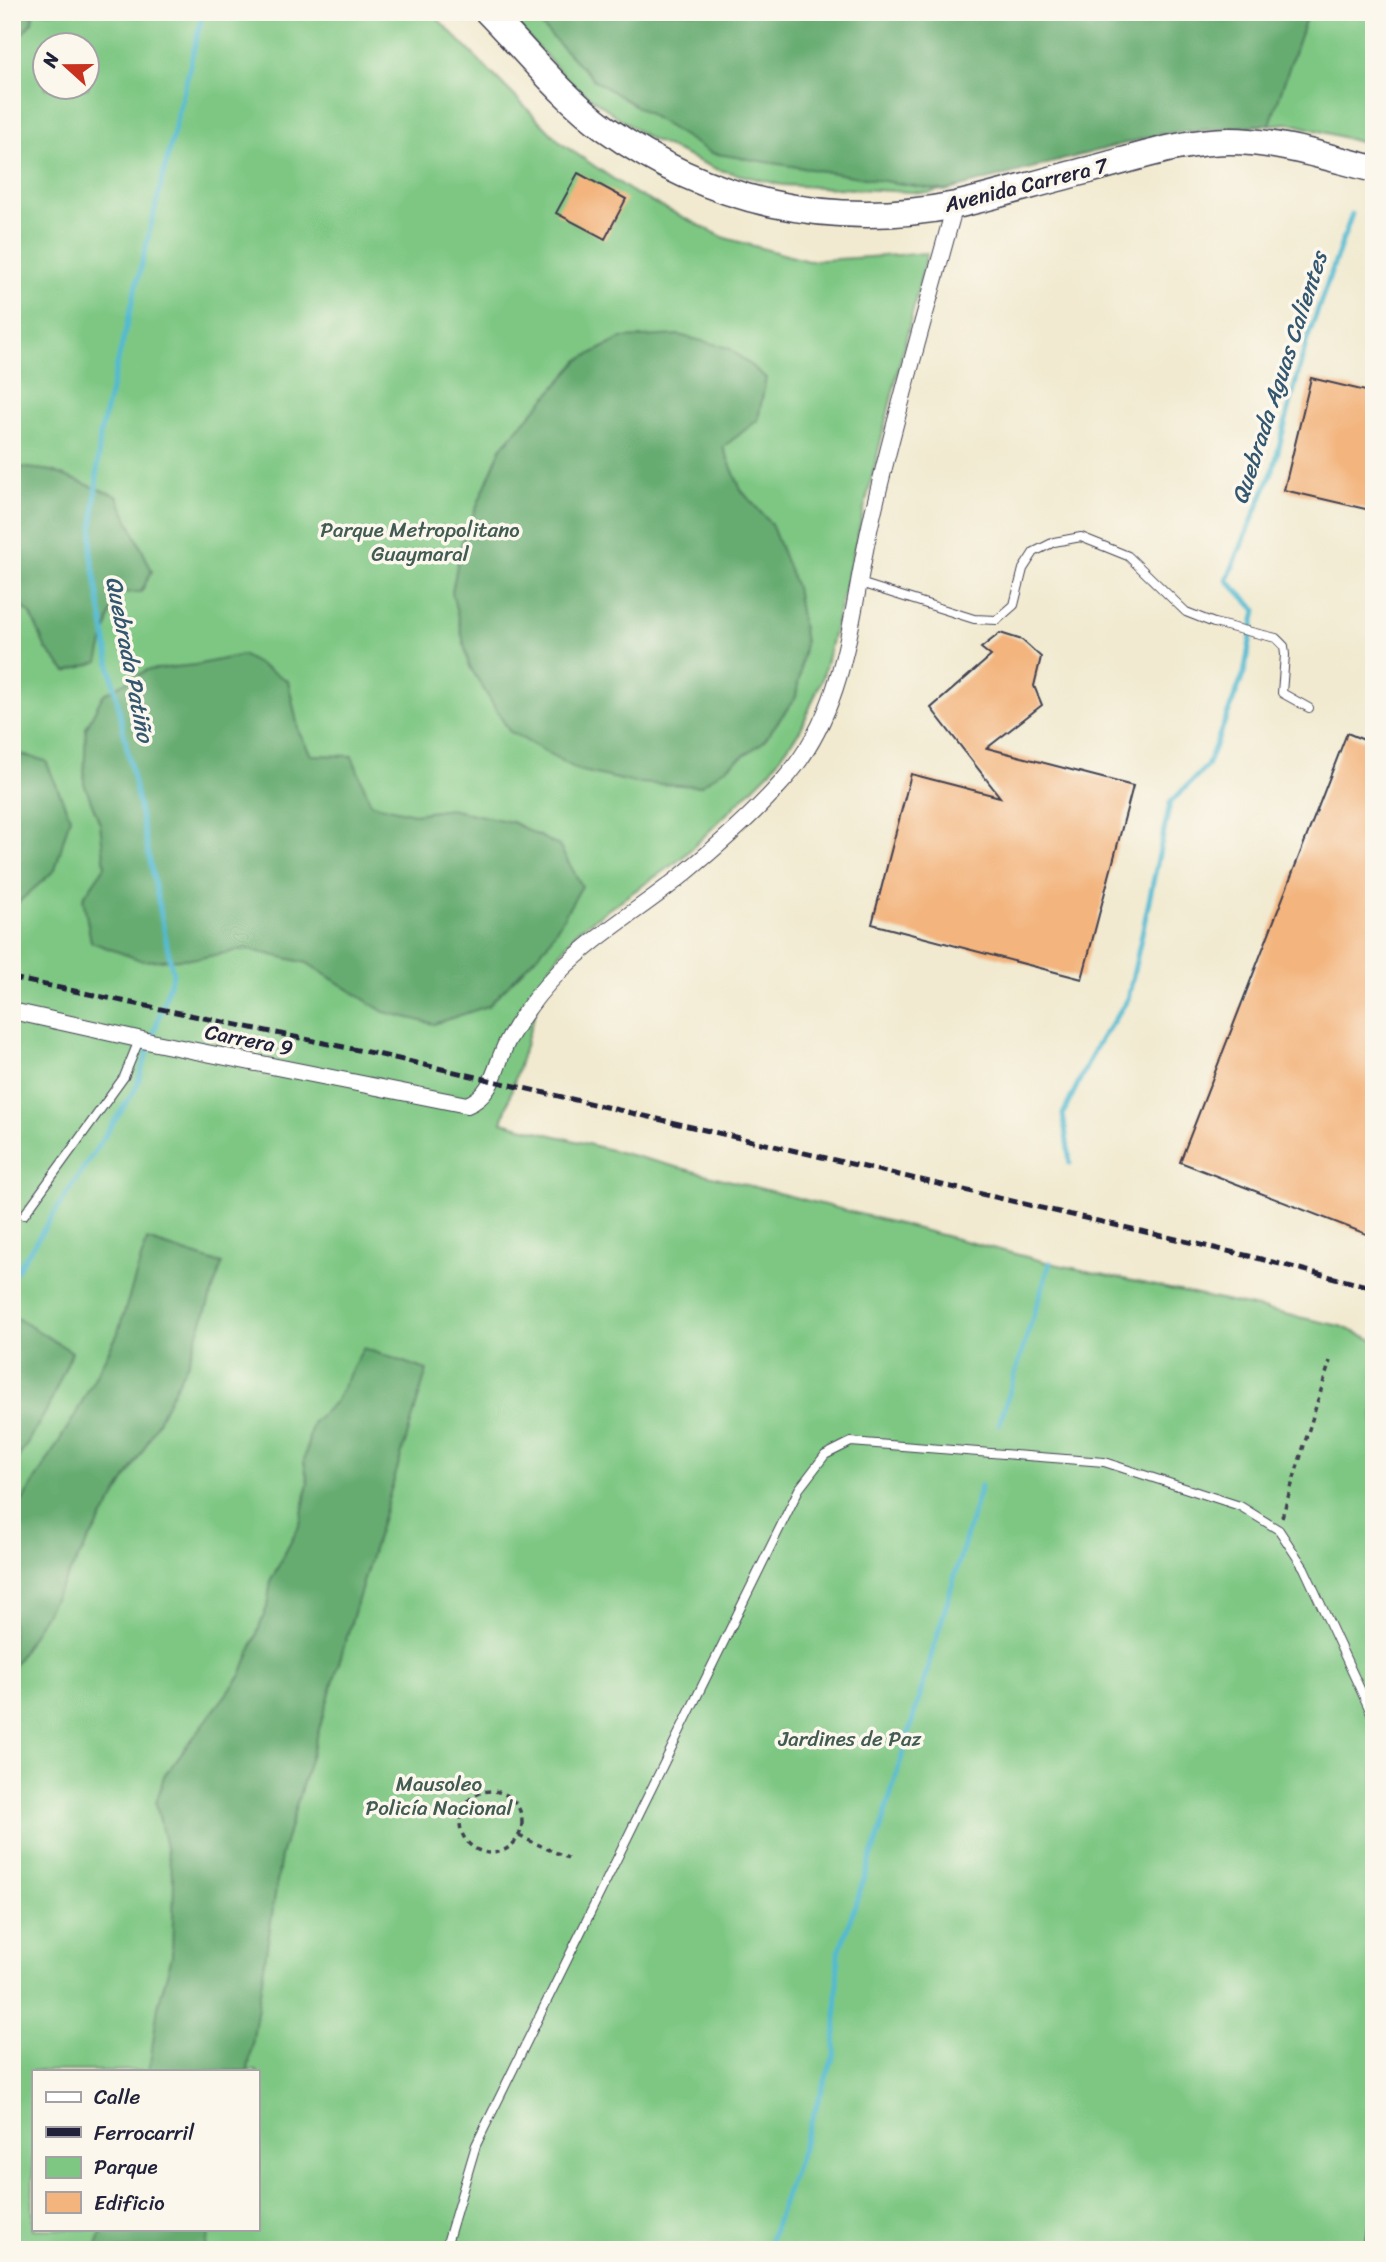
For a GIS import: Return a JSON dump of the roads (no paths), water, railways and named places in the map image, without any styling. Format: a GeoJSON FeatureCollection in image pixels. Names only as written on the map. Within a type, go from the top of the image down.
{"type":"FeatureCollection","features":[{"type":"Feature","properties":{"kind":"main road","name":"Avenida Carrera 7"},"geometry":{"type":"LineString","coordinates":[[488,12],[561,90],[603,127],[656,161],[715,187],[773,206],[814,213],[870,214],[955,205],[1184,146],[1226,141],[1265,143],[1374,169]]}},
{"type":"Feature","properties":{"kind":"street"},"geometry":{"type":"LineString","coordinates":[[860,583],[870,526],[955,205]]}},
{"type":"Feature","properties":{"kind":"street","name":"Carrera 9"},"geometry":{"type":"LineString","coordinates":[[12,1011],[139,1040],[467,1105],[477,1101],[492,1083],[507,1042],[539,992],[587,944],[685,873],[784,780],[817,735],[843,669],[860,583]]}},
{"type":"Feature","properties":{"kind":"lane"},"geometry":{"type":"LineString","coordinates":[[860,583],[974,619],[997,620],[1014,605],[1023,569],[1034,552],[1054,542],[1080,537],[1128,556],[1186,612],[1213,623],[1276,638],[1284,646],[1285,654],[1282,693],[1309,708]]}},
{"type":"Feature","properties":{"kind":"lane"},"geometry":{"type":"LineString","coordinates":[[24,1215],[124,1077],[139,1040]]}},
{"type":"Feature","properties":{"kind":"lane"},"geometry":{"type":"LineString","coordinates":[[445,2250],[482,2133],[793,1502],[825,1455],[851,1442],[1104,1462],[1240,1506],[1279,1530],[1304,1568],[1374,1719]]}},
{"type":"Feature","properties":{"kind":"lane"},"geometry":{"type":"LineString","coordinates":[[1366,2250],[1374,2193]]}},
{"type":"Feature","properties":{"kind":"waterway","name":"Quebrada Patiño"},"geometry":{"type":"LineString","coordinates":[[12,1278],[136,1088],[173,974],[110,665],[91,552],[100,435],[203,12]]}},
{"type":"Feature","properties":{"kind":"waterway","name":"Quebrada Aguas Calientes"},"geometry":{"type":"LineString","coordinates":[[1070,1163],[1063,1114],[1096,1047],[1128,999],[1170,803],[1207,766],[1244,673],[1256,610],[1227,580],[1273,470],[1306,343],[1352,214]]}},
{"type":"Feature","properties":{"kind":"waterway"},"geometry":{"type":"LineString","coordinates":[[999,1425],[1050,1263]]}},
{"type":"Feature","properties":{"kind":"waterway","name":"Quebrada Aguas Calientes"},"geometry":{"type":"LineString","coordinates":[[767,2250],[835,2052],[838,1955],[879,1835],[981,1486]]}},
{"type":"Feature","properties":{"kind":"railway"},"geometry":{"type":"LineString","coordinates":[[12,978],[377,1054],[1249,1256],[1374,1288]]}},
{"type":"Feature","properties":{"kind":"park label","name":"Parque Metropolitano Guaymaral"},"geometry":{"type":"Point","coordinates":[420,542]}},
{"type":"Feature","properties":{"kind":"park label","name":"Jardines de Paz"},"geometry":{"type":"Point","coordinates":[850,1739]}},
{"type":"Feature","properties":{"kind":"park label","name":"Mausoleo Policía Nacional"},"geometry":{"type":"Point","coordinates":[439,1796]}}]}
